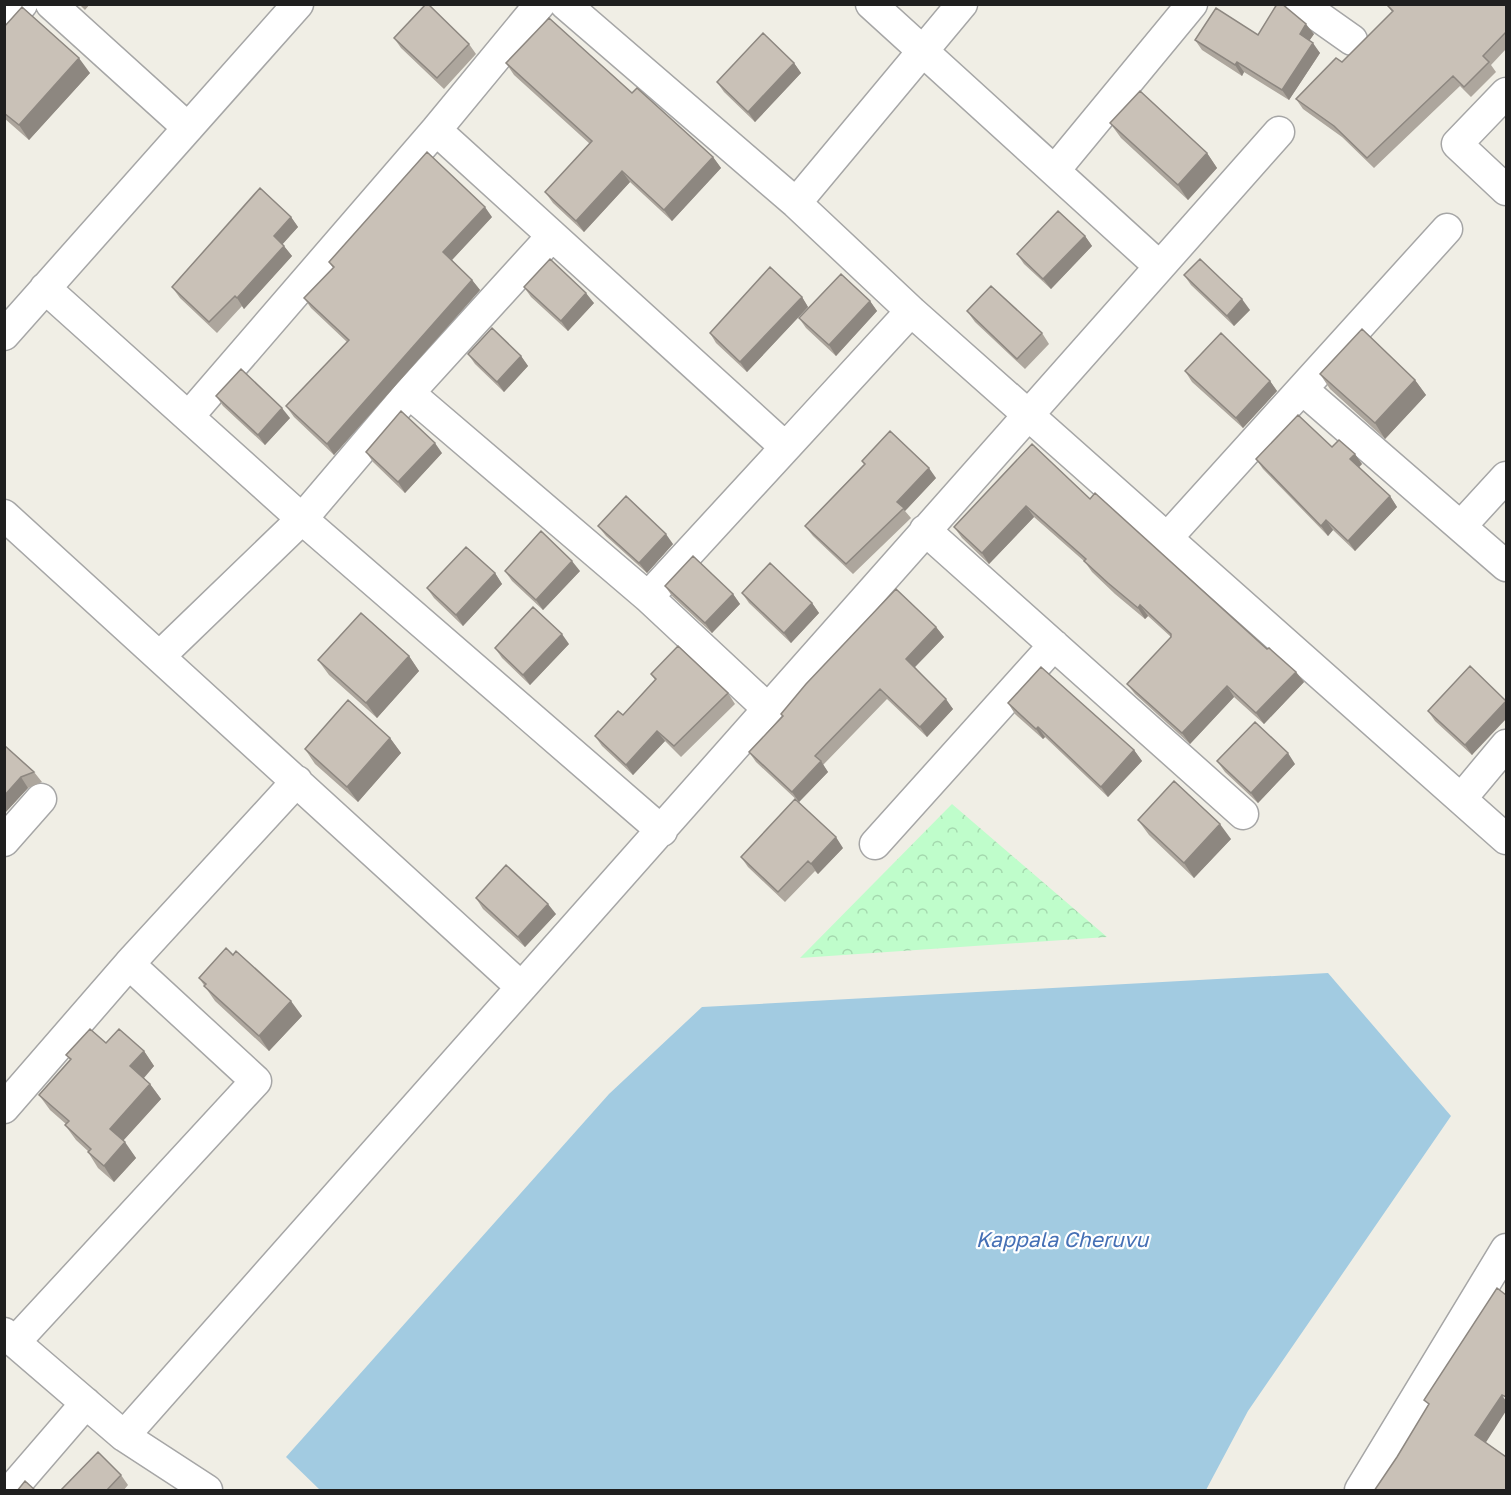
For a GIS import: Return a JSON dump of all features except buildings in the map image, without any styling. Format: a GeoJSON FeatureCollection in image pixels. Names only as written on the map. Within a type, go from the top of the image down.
{"type":"FeatureCollection","features":[{"type":"Feature","properties":{"kind":"street"},"geometry":{"type":"LineString","coordinates":[[4,25],[22,4]]}},
{"type":"Feature","properties":{"kind":"street"},"geometry":{"type":"LineString","coordinates":[[51,4],[188,128]]}},
{"type":"Feature","properties":{"kind":"street"},"geometry":{"type":"LineString","coordinates":[[4,335],[298,4]]}},
{"type":"Feature","properties":{"kind":"street"},"geometry":{"type":"LineString","coordinates":[[189,416],[436,130],[540,4]]}},
{"type":"Feature","properties":{"kind":"street"},"geometry":{"type":"LineString","coordinates":[[566,4],[796,203],[910,311],[1168,537],[1506,839]]}},
{"type":"Feature","properties":{"kind":"street"},"geometry":{"type":"LineString","coordinates":[[871,4],[1159,266]]}},
{"type":"Feature","properties":{"kind":"street"},"geometry":{"type":"LineString","coordinates":[[796,203],[962,4]]}},
{"type":"Feature","properties":{"kind":"street"},"geometry":{"type":"LineString","coordinates":[[1055,170],[1192,4]]}},
{"type":"Feature","properties":{"kind":"street"},"geometry":{"type":"LineString","coordinates":[[1301,4],[1352,40]]}},
{"type":"Feature","properties":{"kind":"street"},"geometry":{"type":"LineString","coordinates":[[1506,93],[1457,144],[1506,190]]}},
{"type":"Feature","properties":{"kind":"street"},"geometry":{"type":"LineString","coordinates":[[436,130],[551,237],[784,446]]}},
{"type":"Feature","properties":{"kind":"street"},"geometry":{"type":"LineString","coordinates":[[124,1436],[520,986],[662,831],[767,708],[1279,132]]}},
{"type":"Feature","properties":{"kind":"street"},"geometry":{"type":"LineString","coordinates":[[1168,537],[1447,229]]}},
{"type":"Feature","properties":{"kind":"street"},"geometry":{"type":"LineString","coordinates":[[161,655],[302,519],[409,393],[551,237]]}},
{"type":"Feature","properties":{"kind":"street"},"geometry":{"type":"LineString","coordinates":[[45,288],[302,519],[662,831]]}},
{"type":"Feature","properties":{"kind":"street"},"geometry":{"type":"LineString","coordinates":[[648,597],[910,311]]}},
{"type":"Feature","properties":{"kind":"street"},"geometry":{"type":"LineString","coordinates":[[1302,389],[1506,566]]}},
{"type":"Feature","properties":{"kind":"street"},"geometry":{"type":"LineString","coordinates":[[409,393],[648,597],[767,708]]}},
{"type":"Feature","properties":{"kind":"street"},"geometry":{"type":"LineString","coordinates":[[1461,526],[1506,477]]}},
{"type":"Feature","properties":{"kind":"street"},"geometry":{"type":"LineString","coordinates":[[4,515],[161,655],[520,986]]}},
{"type":"Feature","properties":{"kind":"street"},"geometry":{"type":"LineString","coordinates":[[925,530],[1243,814]]}},
{"type":"Feature","properties":{"kind":"street"},"geometry":{"type":"LineString","coordinates":[[875,844],[1054,645]]}},
{"type":"Feature","properties":{"kind":"street"},"geometry":{"type":"LineString","coordinates":[[1461,799],[1506,745]]}},
{"type":"Feature","properties":{"kind":"street"},"geometry":{"type":"LineString","coordinates":[[4,1108],[129,964],[297,781]]}},
{"type":"Feature","properties":{"kind":"street"},"geometry":{"type":"LineString","coordinates":[[4,841],[41,800]]}},
{"type":"Feature","properties":{"kind":"street"},"geometry":{"type":"LineString","coordinates":[[129,964],[256,1081],[10,1338],[124,1436],[207,1491]]}},
{"type":"Feature","properties":{"kind":"street"},"geometry":{"type":"LineString","coordinates":[[1360,1491],[1506,1249]]}},
{"type":"Feature","properties":{"kind":"street"},"geometry":{"type":"LineString","coordinates":[[11,1491],[86,1403]]}},
{"type":"Feature","properties":{"kind":"green space"},"geometry":{"type":"Polygon","coordinates":[[[952,804],[1107,937],[800,958],[952,804]]]}},
{"type":"Feature","properties":{"kind":"water","name":"Kappala Cheruvu"},"geometry":{"type":"Polygon","coordinates":[[[1328,973],[1451,1116],[1248,1411],[1206,1490],[320,1490],[286,1457],[609,1094],[702,1007],[1328,973]]]}}]}
